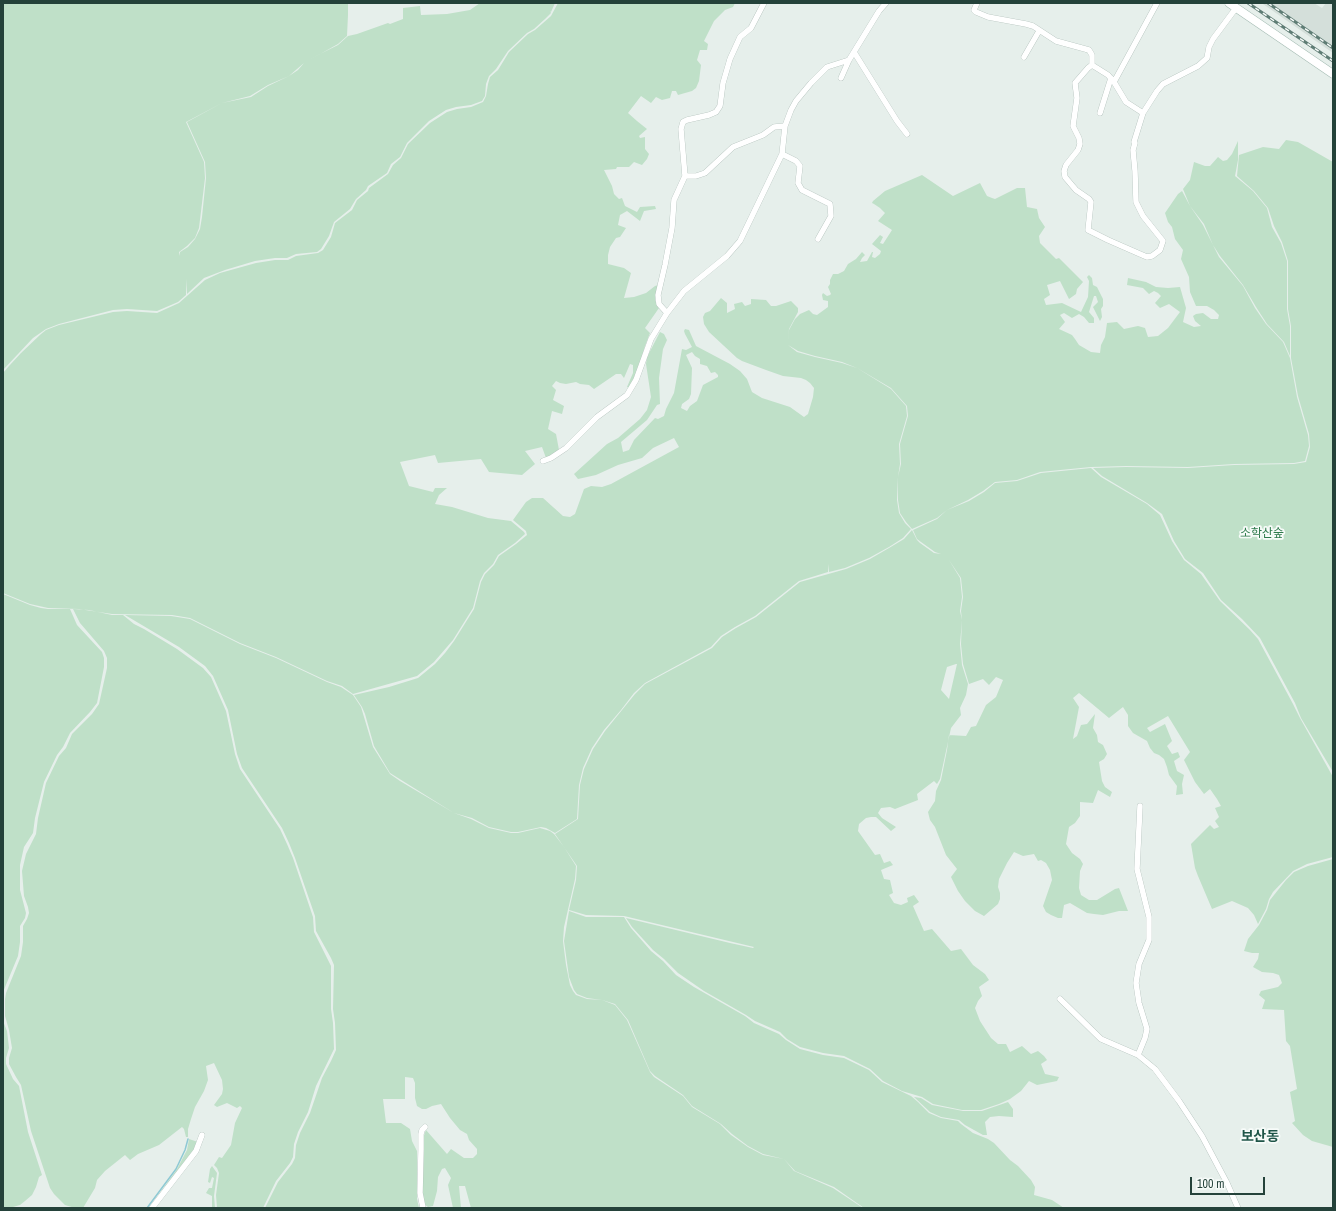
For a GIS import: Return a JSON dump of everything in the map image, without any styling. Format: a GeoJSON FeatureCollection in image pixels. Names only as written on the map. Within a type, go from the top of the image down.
{"type":"FeatureCollection","features":[{"type":"Feature","properties":{"kind":"main road"},"geometry":{"type":"LineString","coordinates":[[1229,3],[1333,74]]}},
{"type":"Feature","properties":{"kind":"street"},"geometry":{"type":"LineString","coordinates":[[667,313],[659,304],[658,295],[666,265],[672,228],[674,200],[685,176],[681,129],[683,122],[716,112],[720,106],[723,82],[730,59],[740,37],[750,28],[764,3]]}},
{"type":"Feature","properties":{"kind":"street"},"geometry":{"type":"LineString","coordinates":[[840,78],[849,60],[879,11],[886,3]]}},
{"type":"Feature","properties":{"kind":"street"},"geometry":{"type":"LineString","coordinates":[[977,3],[974,10],[976,12],[988,17],[1033,26],[1056,41],[1089,50],[1092,55],[1092,65]]}},
{"type":"Feature","properties":{"kind":"street"},"geometry":{"type":"LineString","coordinates":[[1100,113],[1107,87],[1113,80],[1157,3]]}},
{"type":"Feature","properties":{"kind":"street"},"geometry":{"type":"LineString","coordinates":[[1092,65],[1075,83],[1077,98],[1073,126],[1079,138],[1080,144],[1078,150],[1066,165],[1064,172],[1065,177],[1076,190],[1091,202],[1088,230],[1147,257],[1152,256],[1160,250],[1163,241],[1143,216],[1136,202],[1135,171],[1132,150],[1143,113],[1163,84],[1198,66],[1207,58],[1209,47],[1213,39],[1236,8]]}},
{"type":"Feature","properties":{"kind":"street"},"geometry":{"type":"LineString","coordinates":[[1024,57],[1040,31]]}},
{"type":"Feature","properties":{"kind":"street"},"geometry":{"type":"LineString","coordinates":[[854,52],[897,121],[907,134]]}},
{"type":"Feature","properties":{"kind":"street"},"geometry":{"type":"LineString","coordinates":[[543,461],[551,458],[566,448],[597,416],[627,395],[636,380],[651,339],[667,313],[684,291],[727,256],[740,241],[782,154],[785,126],[796,101],[827,67],[849,60]]}},
{"type":"Feature","properties":{"kind":"street"},"geometry":{"type":"LineString","coordinates":[[1092,65],[1108,75],[1113,80],[1126,102],[1143,113]]}},
{"type":"Feature","properties":{"kind":"street"},"geometry":{"type":"LineString","coordinates":[[685,176],[696,176],[705,173],[733,147],[763,135],[774,127],[785,126]]}},
{"type":"Feature","properties":{"kind":"street"},"geometry":{"type":"LineString","coordinates":[[782,154],[796,161],[800,166],[798,183],[802,190],[830,204],[831,216],[818,239]]}},
{"type":"Feature","properties":{"kind":"street"},"geometry":{"type":"LineString","coordinates":[[1138,1055],[1147,1029],[1139,1003],[1136,977],[1139,964],[1149,940],[1149,917],[1137,869],[1140,806]]}},
{"type":"Feature","properties":{"kind":"street"},"geometry":{"type":"LineString","coordinates":[[1060,999],[1101,1039],[1138,1055],[1155,1069],[1179,1101],[1202,1136],[1227,1182],[1238,1208]]}},
{"type":"Feature","properties":{"kind":"street"},"geometry":{"type":"LineString","coordinates":[[423,1208],[420,1193],[421,1134],[425,1127]]}},
{"type":"Feature","properties":{"kind":"street"},"geometry":{"type":"LineString","coordinates":[[152,1208],[196,1151],[202,1136]]}},
{"type":"Feature","properties":{"kind":"shaded area"},"geometry":{"type":"Polygon","coordinates":[[[1314,3],[1322,8],[1326,3],[1333,3],[1333,53],[1263,4],[1314,3]]]}},
{"type":"Feature","properties":{"kind":"green space"},"geometry":{"type":"Polygon","coordinates":[[[3,3],[348,3],[348,15],[347,36],[338,44],[304,63],[289,76],[268,85],[250,96],[222,103],[186,122],[204,162],[205,178],[199,228],[195,238],[179,252],[186,279],[186,295],[178,302],[157,311],[127,309],[113,310],[59,324],[46,329],[33,338],[3,370],[3,3]]]}},
{"type":"Feature","properties":{"kind":"green space"},"geometry":{"type":"Polygon","coordinates":[[[480,3],[555,3],[551,12],[550,11],[551,13],[508,51],[496,69],[489,76],[486,84],[485,96],[482,101],[471,105],[446,110],[429,121],[407,143],[400,157],[391,164],[387,173],[368,186],[366,190],[356,199],[350,209],[334,222],[329,236],[321,249],[317,252],[296,254],[287,258],[255,261],[225,270],[204,278],[187,294],[186,279],[179,256],[180,252],[188,247],[195,239],[200,229],[206,178],[205,162],[187,122],[222,103],[251,97],[268,86],[289,76],[298,70],[304,63],[338,45],[348,36],[403,19],[403,8],[420,6],[421,15],[447,14],[470,10],[480,3]]]}},
{"type":"Feature","properties":{"kind":"green space"},"geometry":{"type":"Polygon","coordinates":[[[558,3],[735,3],[733,7],[725,10],[714,21],[704,41],[708,44],[707,50],[700,50],[697,60],[701,65],[699,81],[696,88],[692,91],[678,95],[676,91],[672,91],[670,98],[662,100],[656,97],[651,103],[641,96],[628,113],[647,129],[639,136],[640,138],[645,137],[645,149],[649,154],[647,159],[642,165],[634,162],[629,167],[617,167],[616,169],[604,170],[612,186],[614,194],[619,199],[622,198],[625,206],[637,212],[640,207],[655,206],[656,209],[644,211],[640,221],[627,211],[620,215],[618,225],[626,228],[620,237],[616,238],[610,247],[608,255],[608,264],[624,268],[631,273],[624,298],[634,297],[646,293],[658,285],[655,300],[659,308],[645,328],[650,333],[639,367],[629,388],[627,387],[633,373],[633,365],[630,364],[624,378],[621,374],[616,374],[594,389],[589,385],[576,382],[566,384],[556,381],[552,386],[556,390],[553,400],[564,406],[562,414],[552,411],[548,429],[556,434],[559,450],[546,458],[542,447],[525,451],[535,464],[522,475],[489,472],[481,459],[438,463],[435,455],[400,462],[409,486],[433,492],[435,488],[447,488],[439,495],[435,504],[452,507],[488,518],[511,521],[525,534],[498,555],[493,564],[484,573],[480,581],[473,608],[453,640],[434,662],[417,676],[353,694],[342,686],[327,681],[276,657],[240,643],[190,618],[172,615],[112,614],[79,609],[48,608],[30,604],[3,593],[3,373],[21,353],[46,330],[59,325],[113,312],[127,311],[157,313],[179,303],[205,280],[220,273],[256,263],[275,260],[288,260],[296,256],[318,253],[323,250],[331,237],[335,223],[352,210],[357,200],[368,191],[369,188],[388,174],[393,165],[401,158],[408,144],[430,123],[447,112],[471,107],[483,102],[486,96],[490,77],[498,70],[509,52],[528,34],[551,16],[558,3]]]}},
{"type":"Feature","properties":{"kind":"green space","name":"소학산숲"},"geometry":{"type":"Polygon","coordinates":[[[1286,140],[1298,142],[1333,162],[1333,772],[1301,718],[1295,703],[1260,638],[1221,600],[1203,573],[1185,559],[1174,541],[1162,514],[1147,503],[1102,476],[1093,468],[1188,468],[1234,465],[1294,464],[1306,462],[1310,447],[1309,434],[1298,396],[1291,358],[1291,326],[1288,309],[1288,261],[1268,208],[1254,191],[1237,176],[1239,155],[1263,147],[1279,149],[1286,140]]]}},
{"type":"Feature","properties":{"kind":"green space"},"geometry":{"type":"Polygon","coordinates":[[[1238,141],[1238,160],[1235,176],[1253,191],[1267,208],[1272,227],[1281,243],[1287,261],[1287,309],[1290,326],[1290,356],[1284,342],[1267,324],[1243,285],[1220,256],[1213,245],[1204,224],[1190,206],[1183,189],[1190,180],[1194,162],[1205,166],[1210,166],[1218,157],[1223,161],[1227,160],[1232,154],[1238,141]]]}},
{"type":"Feature","properties":{"kind":"green space"},"geometry":{"type":"Polygon","coordinates":[[[922,175],[953,196],[980,183],[987,196],[995,199],[1017,188],[1025,188],[1027,207],[1037,209],[1039,218],[1045,227],[1039,236],[1040,243],[1056,259],[1059,258],[1083,282],[1077,289],[1076,294],[1069,299],[1060,281],[1047,285],[1050,295],[1044,299],[1046,305],[1062,303],[1081,312],[1088,297],[1089,281],[1087,277],[1089,275],[1092,278],[1093,285],[1097,287],[1103,299],[1103,306],[1101,309],[1102,317],[1100,321],[1093,307],[1098,302],[1096,296],[1094,296],[1089,312],[1094,318],[1094,323],[1089,323],[1079,314],[1072,318],[1064,313],[1060,315],[1065,322],[1059,329],[1072,335],[1079,345],[1091,352],[1100,353],[1101,345],[1105,337],[1107,323],[1117,322],[1124,329],[1138,326],[1145,328],[1148,337],[1158,336],[1168,328],[1180,312],[1169,304],[1160,308],[1155,303],[1161,296],[1158,293],[1154,291],[1149,294],[1143,288],[1127,285],[1128,278],[1146,282],[1156,287],[1180,287],[1186,308],[1183,322],[1194,327],[1201,326],[1195,321],[1193,316],[1196,314],[1203,313],[1211,319],[1218,319],[1219,315],[1207,306],[1196,306],[1190,292],[1189,277],[1181,259],[1183,250],[1175,239],[1172,227],[1168,222],[1165,213],[1178,194],[1182,191],[1203,225],[1219,257],[1243,286],[1266,324],[1283,342],[1290,358],[1297,397],[1308,435],[1309,446],[1305,461],[1294,463],[1234,464],[1188,467],[1091,467],[1040,472],[1017,480],[995,482],[968,500],[947,510],[937,518],[912,529],[900,513],[898,500],[898,477],[897,500],[899,513],[911,529],[903,538],[869,558],[845,568],[829,572],[829,564],[828,572],[799,581],[755,616],[721,636],[711,647],[645,683],[634,693],[604,730],[592,748],[583,768],[579,785],[577,819],[555,833],[541,827],[511,832],[489,827],[472,818],[454,813],[390,773],[374,746],[365,714],[354,695],[389,687],[418,678],[435,664],[445,653],[474,609],[481,582],[485,574],[494,565],[499,556],[527,535],[526,531],[513,520],[526,502],[532,498],[543,498],[563,516],[570,517],[575,514],[584,489],[591,486],[602,487],[611,484],[679,447],[674,438],[653,448],[642,458],[618,465],[596,475],[578,479],[574,474],[607,444],[618,438],[640,419],[647,410],[651,397],[646,364],[647,357],[660,332],[664,334],[667,340],[663,349],[659,378],[660,404],[657,405],[647,420],[621,442],[623,452],[629,450],[634,440],[655,418],[658,419],[664,416],[674,393],[682,349],[686,350],[692,347],[685,334],[685,329],[689,330],[696,346],[740,371],[747,379],[752,392],[762,398],[790,407],[804,417],[808,414],[813,397],[814,388],[810,383],[801,378],[783,376],[737,358],[709,332],[704,324],[703,317],[705,313],[710,311],[721,298],[727,303],[727,313],[735,309],[734,304],[742,302],[745,306],[751,304],[751,299],[766,300],[771,306],[776,306],[791,301],[798,308],[798,312],[789,329],[788,342],[789,330],[795,319],[800,314],[809,310],[813,314],[817,315],[828,307],[828,301],[823,300],[822,295],[823,293],[827,296],[831,294],[828,287],[833,274],[838,274],[844,271],[848,264],[856,259],[862,252],[865,255],[860,262],[867,261],[872,252],[872,257],[875,258],[880,254],[881,251],[872,244],[880,235],[883,237],[880,243],[883,244],[892,230],[878,221],[885,213],[872,203],[873,201],[885,191],[922,175]],[[788,345],[797,352],[857,368],[842,362],[798,351],[788,345]],[[692,352],[686,355],[692,368],[691,394],[689,399],[682,404],[681,408],[687,411],[690,406],[697,401],[703,385],[718,377],[715,372],[711,373],[707,366],[700,364],[700,359],[692,352]],[[857,368],[891,389],[906,406],[907,416],[899,444],[900,464],[898,477],[901,464],[900,444],[908,416],[907,406],[891,388],[857,368]]]}},
{"type":"Feature","properties":{"kind":"green space"},"geometry":{"type":"Polygon","coordinates":[[[1091,468],[1101,477],[1147,504],[1160,515],[1172,541],[1184,560],[1201,574],[1220,601],[1258,639],[1333,777],[1333,857],[1307,864],[1293,871],[1273,892],[1258,924],[1254,915],[1248,908],[1232,901],[1212,909],[1195,868],[1191,844],[1210,825],[1214,829],[1219,827],[1215,821],[1219,817],[1215,808],[1221,806],[1210,789],[1204,794],[1195,782],[1184,760],[1190,752],[1168,716],[1147,728],[1150,732],[1165,724],[1172,741],[1167,746],[1172,754],[1178,752],[1180,757],[1174,761],[1177,771],[1184,775],[1182,784],[1183,794],[1176,795],[1177,786],[1169,775],[1164,759],[1154,753],[1147,741],[1133,733],[1128,726],[1128,715],[1123,707],[1109,718],[1079,693],[1073,698],[1079,707],[1073,739],[1077,736],[1081,725],[1087,724],[1095,714],[1093,728],[1097,735],[1098,742],[1103,745],[1107,754],[1104,759],[1099,762],[1102,781],[1105,787],[1112,792],[1110,797],[1098,790],[1093,803],[1080,802],[1080,816],[1075,823],[1069,827],[1066,844],[1072,853],[1080,859],[1083,864],[1080,871],[1079,888],[1081,895],[1089,900],[1097,900],[1119,888],[1128,911],[1119,911],[1103,915],[1094,914],[1087,913],[1070,903],[1064,905],[1062,918],[1051,915],[1046,912],[1043,906],[1052,880],[1050,870],[1046,863],[1041,860],[1038,861],[1034,854],[1023,856],[1014,852],[999,879],[998,887],[1000,899],[998,904],[984,916],[975,911],[958,891],[951,877],[957,869],[946,855],[935,827],[930,820],[928,812],[935,801],[936,791],[941,780],[949,735],[966,736],[971,727],[976,726],[986,705],[996,697],[1003,680],[996,677],[989,685],[983,679],[969,684],[963,664],[961,644],[961,611],[963,597],[961,578],[949,560],[917,539],[913,530],[937,519],[947,510],[969,501],[995,483],[1017,481],[1041,473],[1091,468]]]}},
{"type":"Feature","properties":{"kind":"green space"},"geometry":{"type":"Polygon","coordinates":[[[912,530],[920,543],[934,553],[941,554],[949,560],[960,578],[962,597],[960,611],[962,620],[960,644],[962,665],[968,684],[966,695],[960,708],[961,715],[951,728],[940,779],[937,784],[934,781],[917,794],[918,800],[895,809],[890,807],[881,808],[878,813],[882,818],[896,827],[891,831],[876,817],[871,817],[866,818],[859,824],[858,831],[875,855],[880,854],[884,863],[890,861],[893,865],[881,870],[884,879],[890,880],[893,893],[889,895],[894,903],[901,905],[908,902],[907,898],[914,895],[919,902],[913,906],[924,931],[932,929],[951,951],[961,949],[973,965],[985,974],[989,980],[979,987],[982,996],[975,1008],[980,1021],[991,1038],[998,1044],[1006,1044],[1010,1052],[1022,1046],[1031,1054],[1038,1051],[1047,1060],[1041,1064],[1045,1074],[1059,1077],[1057,1081],[1037,1085],[1029,1081],[1021,1091],[1010,1099],[981,1110],[962,1110],[933,1104],[922,1097],[902,1091],[883,1081],[870,1069],[844,1056],[823,1053],[800,1047],[787,1039],[780,1032],[755,1021],[704,991],[678,973],[653,950],[632,927],[626,918],[730,943],[754,947],[624,916],[586,915],[569,910],[576,880],[577,866],[555,834],[578,819],[580,785],[584,769],[593,749],[605,731],[645,684],[712,648],[722,637],[756,617],[800,582],[846,569],[870,559],[904,539],[912,530]],[[957,664],[947,667],[941,690],[949,699],[957,664]]]}},
{"type":"Feature","properties":{"kind":"green space"},"geometry":{"type":"Polygon","coordinates":[[[3,594],[41,608],[70,609],[77,625],[102,652],[104,667],[97,703],[70,733],[44,782],[35,818],[33,833],[24,847],[20,865],[20,890],[26,913],[20,926],[18,956],[3,992],[3,594]]]}},
{"type":"Feature","properties":{"kind":"green space"},"geometry":{"type":"Polygon","coordinates":[[[73,609],[89,610],[112,615],[123,615],[134,624],[177,649],[203,668],[211,677],[226,711],[235,754],[240,769],[280,829],[287,844],[313,917],[314,932],[331,966],[331,1009],[334,1049],[316,1086],[308,1112],[298,1132],[294,1144],[293,1157],[276,1181],[263,1208],[217,1208],[216,1195],[219,1173],[214,1165],[219,1157],[222,1158],[231,1145],[235,1123],[242,1108],[240,1106],[237,1108],[227,1103],[217,1107],[214,1105],[222,1094],[223,1089],[222,1080],[214,1063],[206,1066],[208,1080],[195,1107],[188,1129],[188,1137],[186,1137],[182,1127],[159,1145],[138,1154],[130,1160],[125,1155],[105,1171],[97,1180],[95,1188],[83,1208],[75,1208],[65,1205],[50,1188],[31,1131],[21,1085],[9,1064],[12,1048],[5,1016],[5,999],[21,956],[23,926],[29,913],[24,896],[22,871],[26,854],[36,834],[46,783],[59,756],[66,748],[72,734],[92,714],[99,704],[107,668],[107,658],[104,651],[80,623],[73,609]]]}},
{"type":"Feature","properties":{"kind":"green space"},"geometry":{"type":"Polygon","coordinates":[[[125,615],[171,616],[190,619],[240,644],[276,658],[341,687],[353,695],[361,707],[373,747],[390,774],[400,781],[454,813],[489,828],[518,833],[540,828],[554,834],[576,866],[575,879],[564,927],[563,941],[570,985],[576,995],[587,999],[602,1000],[615,1005],[627,1020],[650,1072],[654,1077],[683,1096],[692,1107],[720,1124],[731,1135],[748,1147],[763,1155],[784,1159],[794,1171],[833,1188],[863,1208],[471,1208],[465,1186],[459,1186],[461,1208],[453,1208],[448,1185],[451,1178],[445,1168],[442,1169],[438,1177],[437,1191],[433,1206],[428,1207],[424,1204],[423,1195],[423,1138],[426,1130],[447,1154],[451,1149],[464,1158],[473,1158],[477,1154],[477,1149],[469,1140],[467,1134],[460,1130],[450,1118],[441,1104],[426,1109],[422,1109],[417,1106],[415,1098],[415,1083],[413,1078],[405,1077],[405,1099],[383,1099],[386,1123],[401,1123],[410,1129],[412,1141],[417,1151],[417,1199],[419,1208],[265,1208],[278,1182],[295,1158],[296,1145],[300,1133],[310,1113],[322,1078],[336,1050],[333,1009],[334,965],[316,931],[315,916],[295,858],[282,828],[242,768],[237,754],[228,710],[213,676],[205,666],[179,647],[125,615]]]}},
{"type":"Feature","properties":{"kind":"green space"},"geometry":{"type":"Polygon","coordinates":[[[1333,859],[1333,1147],[1312,1141],[1303,1135],[1292,1123],[1295,1121],[1290,1092],[1297,1089],[1290,1046],[1286,1041],[1284,1010],[1262,1009],[1265,1000],[1259,995],[1261,991],[1278,987],[1282,983],[1279,975],[1262,972],[1253,967],[1258,959],[1259,953],[1244,951],[1248,939],[1259,925],[1267,910],[1270,900],[1286,880],[1294,872],[1308,866],[1333,859]]]}},
{"type":"Feature","properties":{"kind":"green space"},"geometry":{"type":"Polygon","coordinates":[[[569,911],[586,917],[624,917],[631,928],[651,951],[676,975],[694,987],[745,1016],[754,1023],[779,1034],[800,1049],[823,1055],[844,1058],[869,1070],[882,1082],[911,1096],[929,1113],[941,1118],[958,1121],[973,1133],[994,1143],[1010,1160],[1018,1166],[1031,1180],[1035,1187],[1034,1195],[1052,1200],[1064,1208],[864,1208],[834,1187],[795,1171],[784,1159],[763,1154],[748,1146],[721,1124],[692,1106],[683,1095],[650,1071],[628,1020],[615,1004],[587,998],[577,994],[569,977],[564,941],[569,911]]]}},
{"type":"Feature","properties":{"kind":"green space"},"geometry":{"type":"Polygon","coordinates":[[[3,1021],[7,1031],[9,1048],[6,1064],[13,1079],[19,1086],[28,1132],[42,1175],[39,1177],[32,1195],[20,1205],[13,1208],[3,1208],[3,1021]]]}},
{"type":"Feature","properties":{"kind":"green space"},"geometry":{"type":"Polygon","coordinates":[[[914,1097],[921,1098],[932,1105],[963,1111],[982,1111],[1008,1102],[1013,1109],[1013,1117],[990,1117],[985,1122],[987,1135],[983,1135],[959,1120],[941,1117],[930,1112],[914,1097]]]}},
{"type":"Feature","properties":{"kind":"green space"},"geometry":{"type":"Polygon","coordinates":[[[189,1139],[198,1142],[195,1150],[151,1208],[149,1208],[177,1169],[187,1150],[189,1139]]]}},
{"type":"Feature","properties":{"kind":"green space"},"geometry":{"type":"Polygon","coordinates":[[[212,1166],[217,1173],[214,1196],[215,1208],[212,1208],[212,1196],[206,1193],[209,1188],[212,1188],[214,1178],[212,1177],[210,1183],[208,1182],[210,1169],[212,1166]]]}},
{"type":"Feature","properties":{"kind":"waterway"},"geometry":{"type":"LineString","coordinates":[[147,1208],[176,1169],[185,1150],[188,1139]]}},
{"type":"Feature","properties":{"kind":"railway"},"geometry":{"type":"LineString","coordinates":[[1248,3],[1333,61]]}},
{"type":"Feature","properties":{"kind":"railway"},"geometry":{"type":"LineString","coordinates":[[1268,3],[1333,48]]}},
{"type":"Feature","properties":{"kind":"district","name":"보산동"},"geometry":{"type":"Point","coordinates":[1260,1137]}}]}
